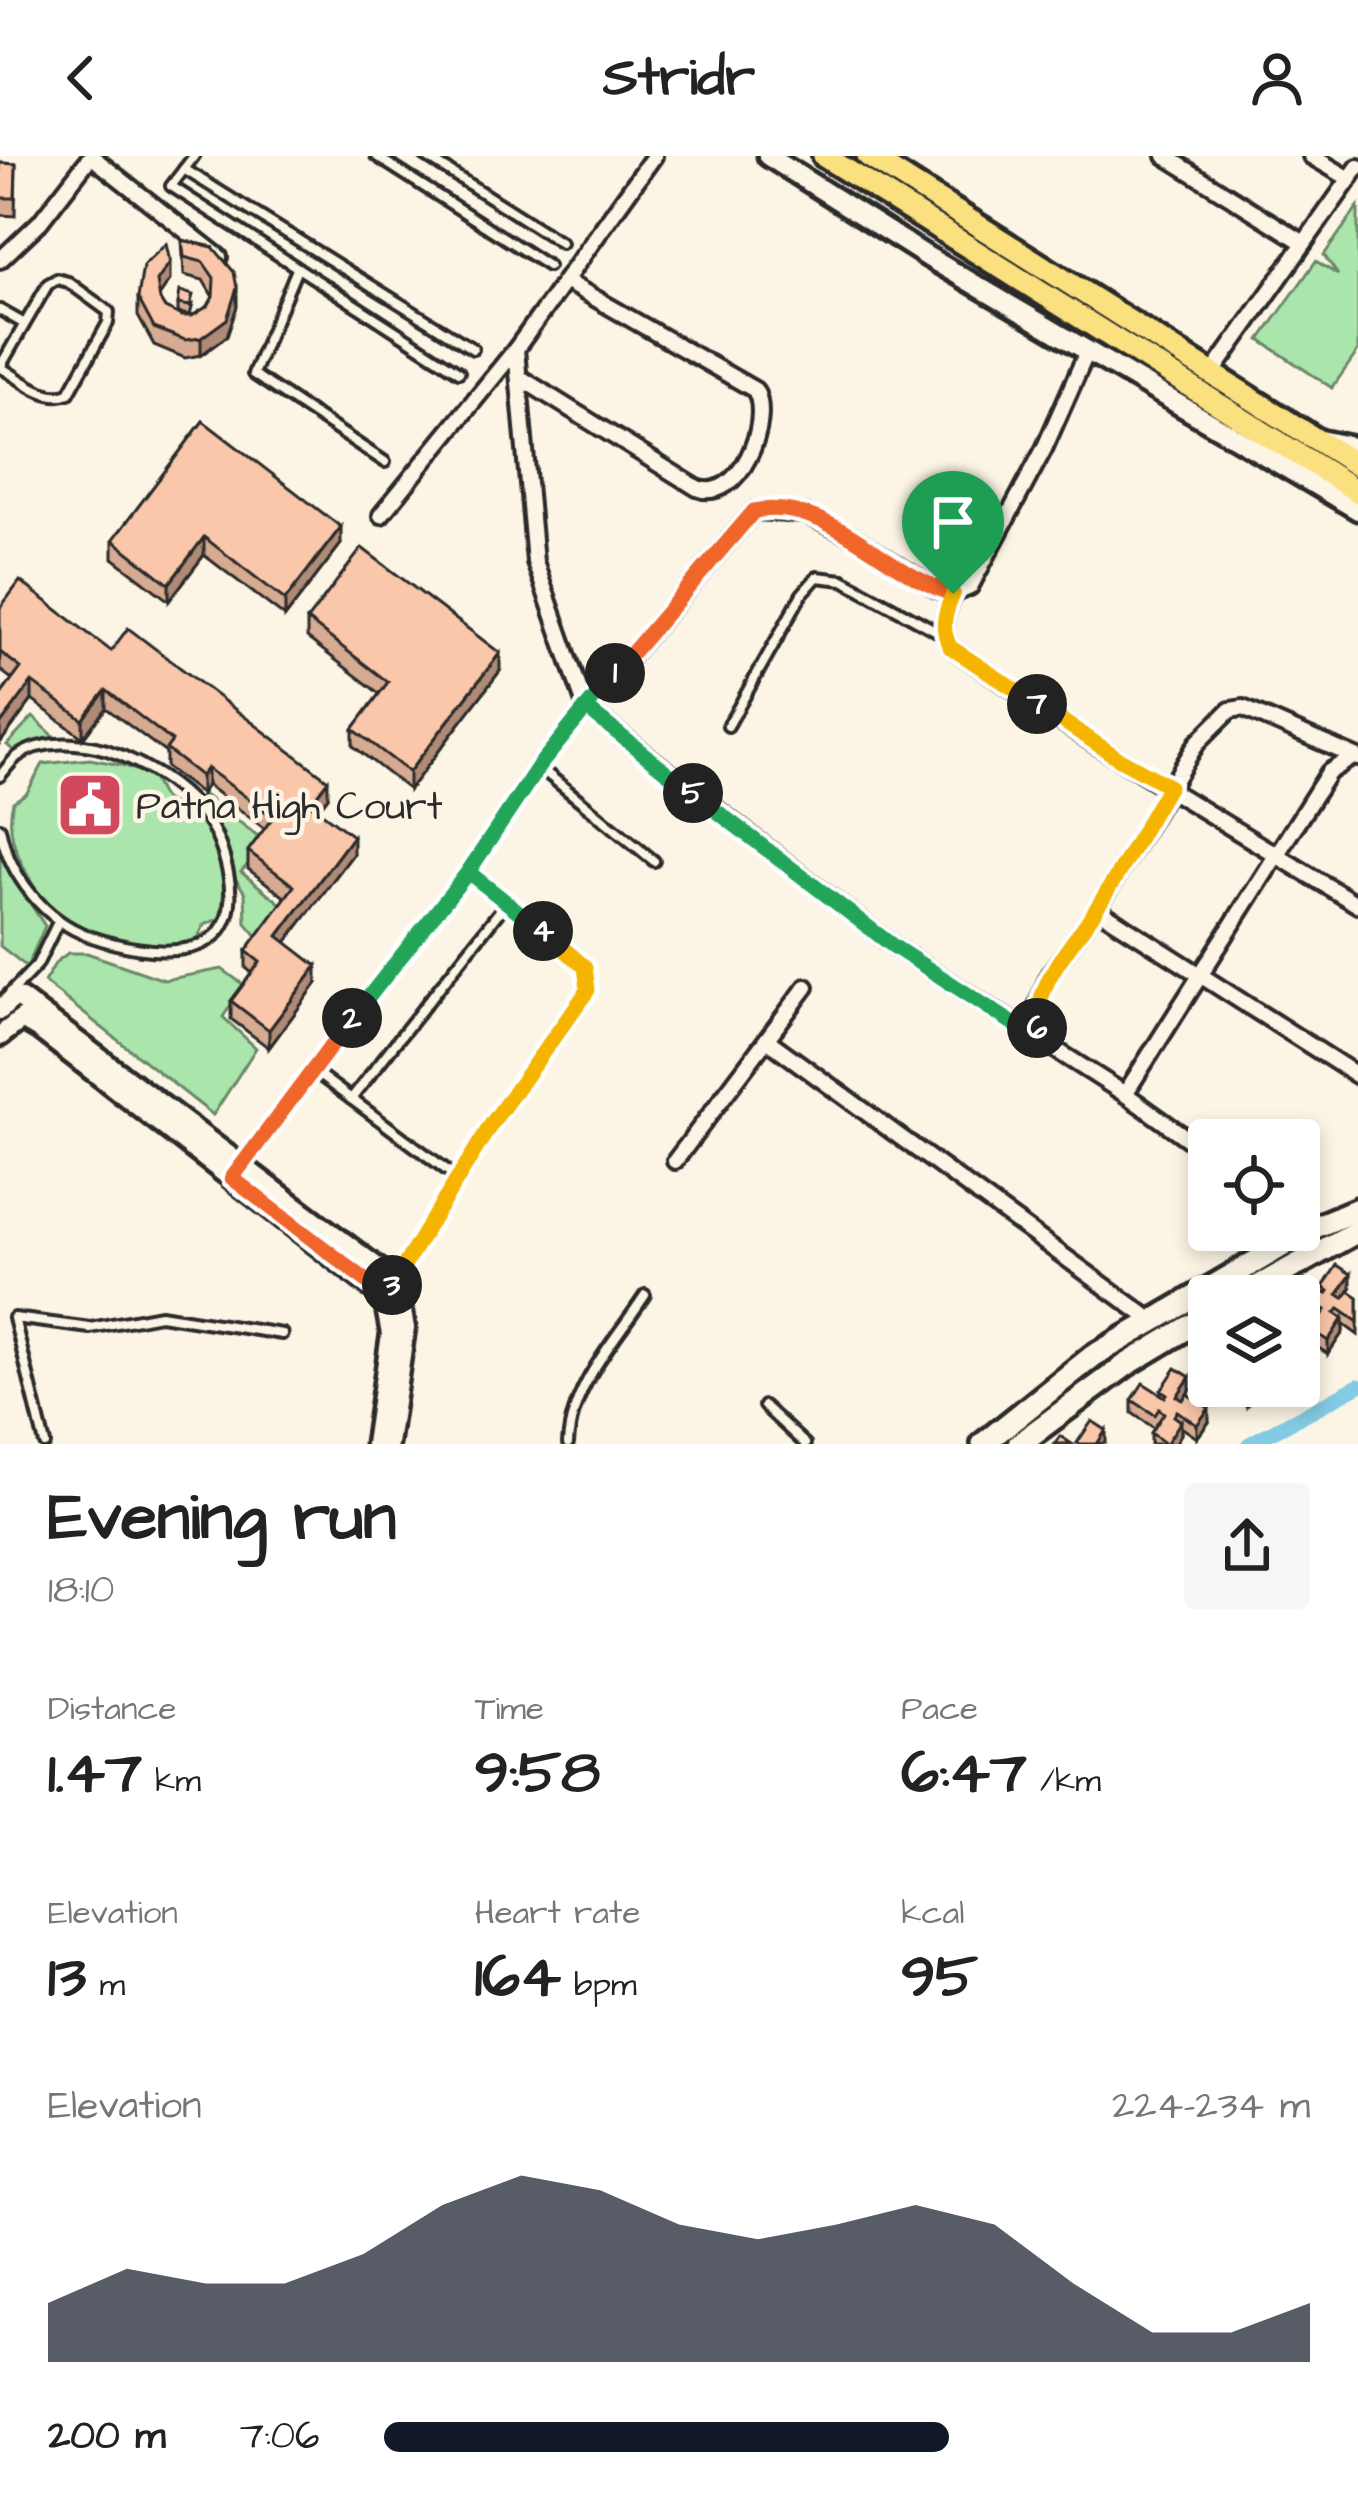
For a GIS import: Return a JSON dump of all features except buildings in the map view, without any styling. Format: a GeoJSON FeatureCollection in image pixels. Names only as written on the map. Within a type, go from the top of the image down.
{"type":"FeatureCollection","features":[{"type":"Feature","properties":{"kind":"main road"},"geometry":{"type":"LineString","coordinates":[[824,156],[1358,492]]}},
{"type":"Feature","properties":{"kind":"main road"},"geometry":{"type":"LineString","coordinates":[[868,156],[1358,466]]}},
{"type":"Feature","properties":{"kind":"main road"},"geometry":{"type":"LineString","coordinates":[[1320,1218],[1358,1209]]}},
{"type":"Feature","properties":{"kind":"main road"},"geometry":{"type":"LineString","coordinates":[[1279,1275],[1358,1231]]}},
{"type":"Feature","properties":{"kind":"main road"},"geometry":{"type":"LineString","coordinates":[[1024,1429],[1093,1356],[1262,1251]]}},
{"type":"Feature","properties":{"kind":"main road"},"geometry":{"type":"LineString","coordinates":[[983,1444],[1024,1429],[1188,1328]]}},
{"type":"Feature","properties":{"kind":"street"},"geometry":{"type":"LineString","coordinates":[[0,260],[40,222],[91,156],[224,260]]}},
{"type":"Feature","properties":{"kind":"street"},"geometry":{"type":"LineString","coordinates":[[381,515],[516,349],[654,156]]}},
{"type":"Feature","properties":{"kind":"street"},"geometry":{"type":"LineString","coordinates":[[768,156],[1087,352],[1358,510]]}},
{"type":"Feature","properties":{"kind":"street"},"geometry":{"type":"LineString","coordinates":[[1165,156],[1304,243]]}},
{"type":"Feature","properties":{"kind":"street"},"geometry":{"type":"LineString","coordinates":[[1213,372],[1354,173],[1312,156]]}},
{"type":"Feature","properties":{"kind":"street"},"geometry":{"type":"LineString","coordinates":[[519,377],[697,488],[720,490],[740,468],[761,410],[755,390],[565,281]]}},
{"type":"Feature","properties":{"kind":"street"},"geometry":{"type":"LineString","coordinates":[[586,708],[754,511],[787,510],[818,519],[922,582],[953,594],[970,587],[1045,448],[1101,330]]}},
{"type":"Feature","properties":{"kind":"street"},"geometry":{"type":"LineString","coordinates":[[516,349],[535,562],[586,708],[893,946],[1188,1139]]}},
{"type":"Feature","properties":{"kind":"street"},"geometry":{"type":"LineString","coordinates":[[1320,440],[1358,448]]}},
{"type":"Feature","properties":{"kind":"street"},"geometry":{"type":"LineString","coordinates":[[953,594],[944,615],[950,647],[1095,744],[1358,905]]}},
{"type":"Feature","properties":{"kind":"street"},"geometry":{"type":"LineString","coordinates":[[1037,1039],[1037,1006],[1063,953],[1097,909],[1169,786],[1212,724],[1229,710],[1243,708],[1355,757]]}},
{"type":"Feature","properties":{"kind":"street"},"geometry":{"type":"LineString","coordinates":[[1125,1094],[1329,772],[1355,757]]}},
{"type":"Feature","properties":{"kind":"street"},"geometry":{"type":"LineString","coordinates":[[1097,909],[1358,1076]]}},
{"type":"Feature","properties":{"kind":"street"},"geometry":{"type":"LineString","coordinates":[[675,1161],[806,987]]}},
{"type":"Feature","properties":{"kind":"street"},"geometry":{"type":"LineString","coordinates":[[6,997],[237,1171]]}},
{"type":"Feature","properties":{"kind":"street"},"geometry":{"type":"LineString","coordinates":[[0,1036],[14,1022],[28,1021],[237,1171],[341,1237],[394,1297],[405,1328],[388,1444]]}},
{"type":"Feature","properties":{"kind":"street"},"geometry":{"type":"LineString","coordinates":[[767,1040],[1154,1322]]}},
{"type":"Feature","properties":{"kind":"street"},"geometry":{"type":"LineString","coordinates":[[377,1444],[394,1297]]}},
{"type":"Feature","properties":{"kind":"lane"},"geometry":{"type":"LineString","coordinates":[[194,156],[171,186],[459,372]]}},
{"type":"Feature","properties":{"kind":"lane"},"geometry":{"type":"LineString","coordinates":[[376,156],[548,266]]}},
{"type":"Feature","properties":{"kind":"lane"},"geometry":{"type":"LineString","coordinates":[[424,156],[561,243]]}},
{"type":"Feature","properties":{"kind":"lane"},"geometry":{"type":"LineString","coordinates":[[184,169],[473,350]]}},
{"type":"Feature","properties":{"kind":"lane"},"geometry":{"type":"LineString","coordinates":[[297,269],[253,374],[385,463]]}},
{"type":"Feature","properties":{"kind":"lane"},"geometry":{"type":"LineString","coordinates":[[57,279],[68,282],[109,312],[108,323],[69,393],[60,398],[0,367],[47,284],[57,279]]}},
{"type":"Feature","properties":{"kind":"lane"},"geometry":{"type":"LineString","coordinates":[[0,310],[23,322]]}},
{"type":"Feature","properties":{"kind":"lane"},"geometry":{"type":"LineString","coordinates":[[728,726],[802,594],[817,577],[843,580],[944,634]]}},
{"type":"Feature","properties":{"kind":"lane"},"geometry":{"type":"LineString","coordinates":[[237,1171],[468,872],[539,766],[586,708]]}},
{"type":"Feature","properties":{"kind":"lane"},"geometry":{"type":"LineString","coordinates":[[0,776],[19,755],[57,743],[91,745],[140,762],[199,809],[223,847],[231,915],[199,948],[156,951],[110,943],[58,922],[39,904],[4,847],[0,828]]}},
{"type":"Feature","properties":{"kind":"lane"},"geometry":{"type":"LineString","coordinates":[[539,766],[653,861]]}},
{"type":"Feature","properties":{"kind":"lane"},"geometry":{"type":"LineString","coordinates":[[394,1297],[456,1177],[588,990],[585,967],[468,872]]}},
{"type":"Feature","properties":{"kind":"lane"},"geometry":{"type":"LineString","coordinates":[[351,1099],[506,903]]}},
{"type":"Feature","properties":{"kind":"lane"},"geometry":{"type":"LineString","coordinates":[[6,997],[37,965],[58,922]]}},
{"type":"Feature","properties":{"kind":"lane"},"geometry":{"type":"LineString","coordinates":[[311,1070],[456,1177]]}},
{"type":"Feature","properties":{"kind":"lane"},"geometry":{"type":"LineString","coordinates":[[568,1444],[571,1418],[583,1387],[646,1294]]}},
{"type":"Feature","properties":{"kind":"lane"},"geometry":{"type":"LineString","coordinates":[[45,1444],[14,1318],[90,1328],[160,1315],[282,1334]]}},
{"type":"Feature","properties":{"kind":"lane"},"geometry":{"type":"LineString","coordinates":[[764,1406],[805,1444]]}},
{"type":"Feature","properties":{"kind":"green space"},"geometry":{"type":"Polygon","coordinates":[[[1358,207],[1358,351],[1332,388],[1260,340],[1316,261],[1338,275],[1324,255],[1358,207]]]}},
{"type":"Feature","properties":{"kind":"green space"},"geometry":{"type":"Polygon","coordinates":[[[33,717],[56,738],[15,752],[7,745],[33,717]]]}},
{"type":"Feature","properties":{"kind":"green space"},"geometry":{"type":"Polygon","coordinates":[[[90,759],[152,777],[163,798],[184,804],[213,842],[222,871],[223,902],[220,918],[204,925],[195,944],[120,943],[76,928],[57,914],[27,874],[13,839],[13,802],[27,793],[43,764],[90,759]]]}},
{"type":"Feature","properties":{"kind":"green space"},"geometry":{"type":"Polygon","coordinates":[[[204,795],[267,843],[241,872],[285,907],[258,937],[246,923],[245,893],[233,875],[223,833],[196,801],[204,795]]]}},
{"type":"Feature","properties":{"kind":"green space"},"geometry":{"type":"Polygon","coordinates":[[[0,851],[45,926],[27,967],[0,946],[0,851]]]}},
{"type":"Feature","properties":{"kind":"green space"},"geometry":{"type":"Polygon","coordinates":[[[68,953],[87,953],[164,980],[222,969],[244,985],[223,1017],[256,1048],[213,1115],[44,982],[68,953]]]}},
{"type":"Feature","properties":{"kind":"waterway"},"geometry":{"type":"LineString","coordinates":[[1249,1444],[1358,1386]]}},
{"type":"Feature","properties":{"kind":"place","name":"Patna High Court"},"geometry":{"type":"Point","coordinates":[90,805]}},
{"type":"Feature","properties":{"kind":"route"},"geometry":{"type":"LineString","coordinates":[[953,594],[922,582],[818,519],[787,510],[754,511],[742,521],[586,708],[539,766],[468,872],[232,1178],[376,1288],[389,1305],[401,1302],[391,1284],[407,1256],[492,1123],[588,990],[585,967],[570,952],[468,872],[539,766],[581,714],[586,708],[826,897],[1037,1039],[1037,1006],[1049,975],[1097,909],[1169,786],[1095,744],[950,647],[944,615],[953,594]]}}]}
